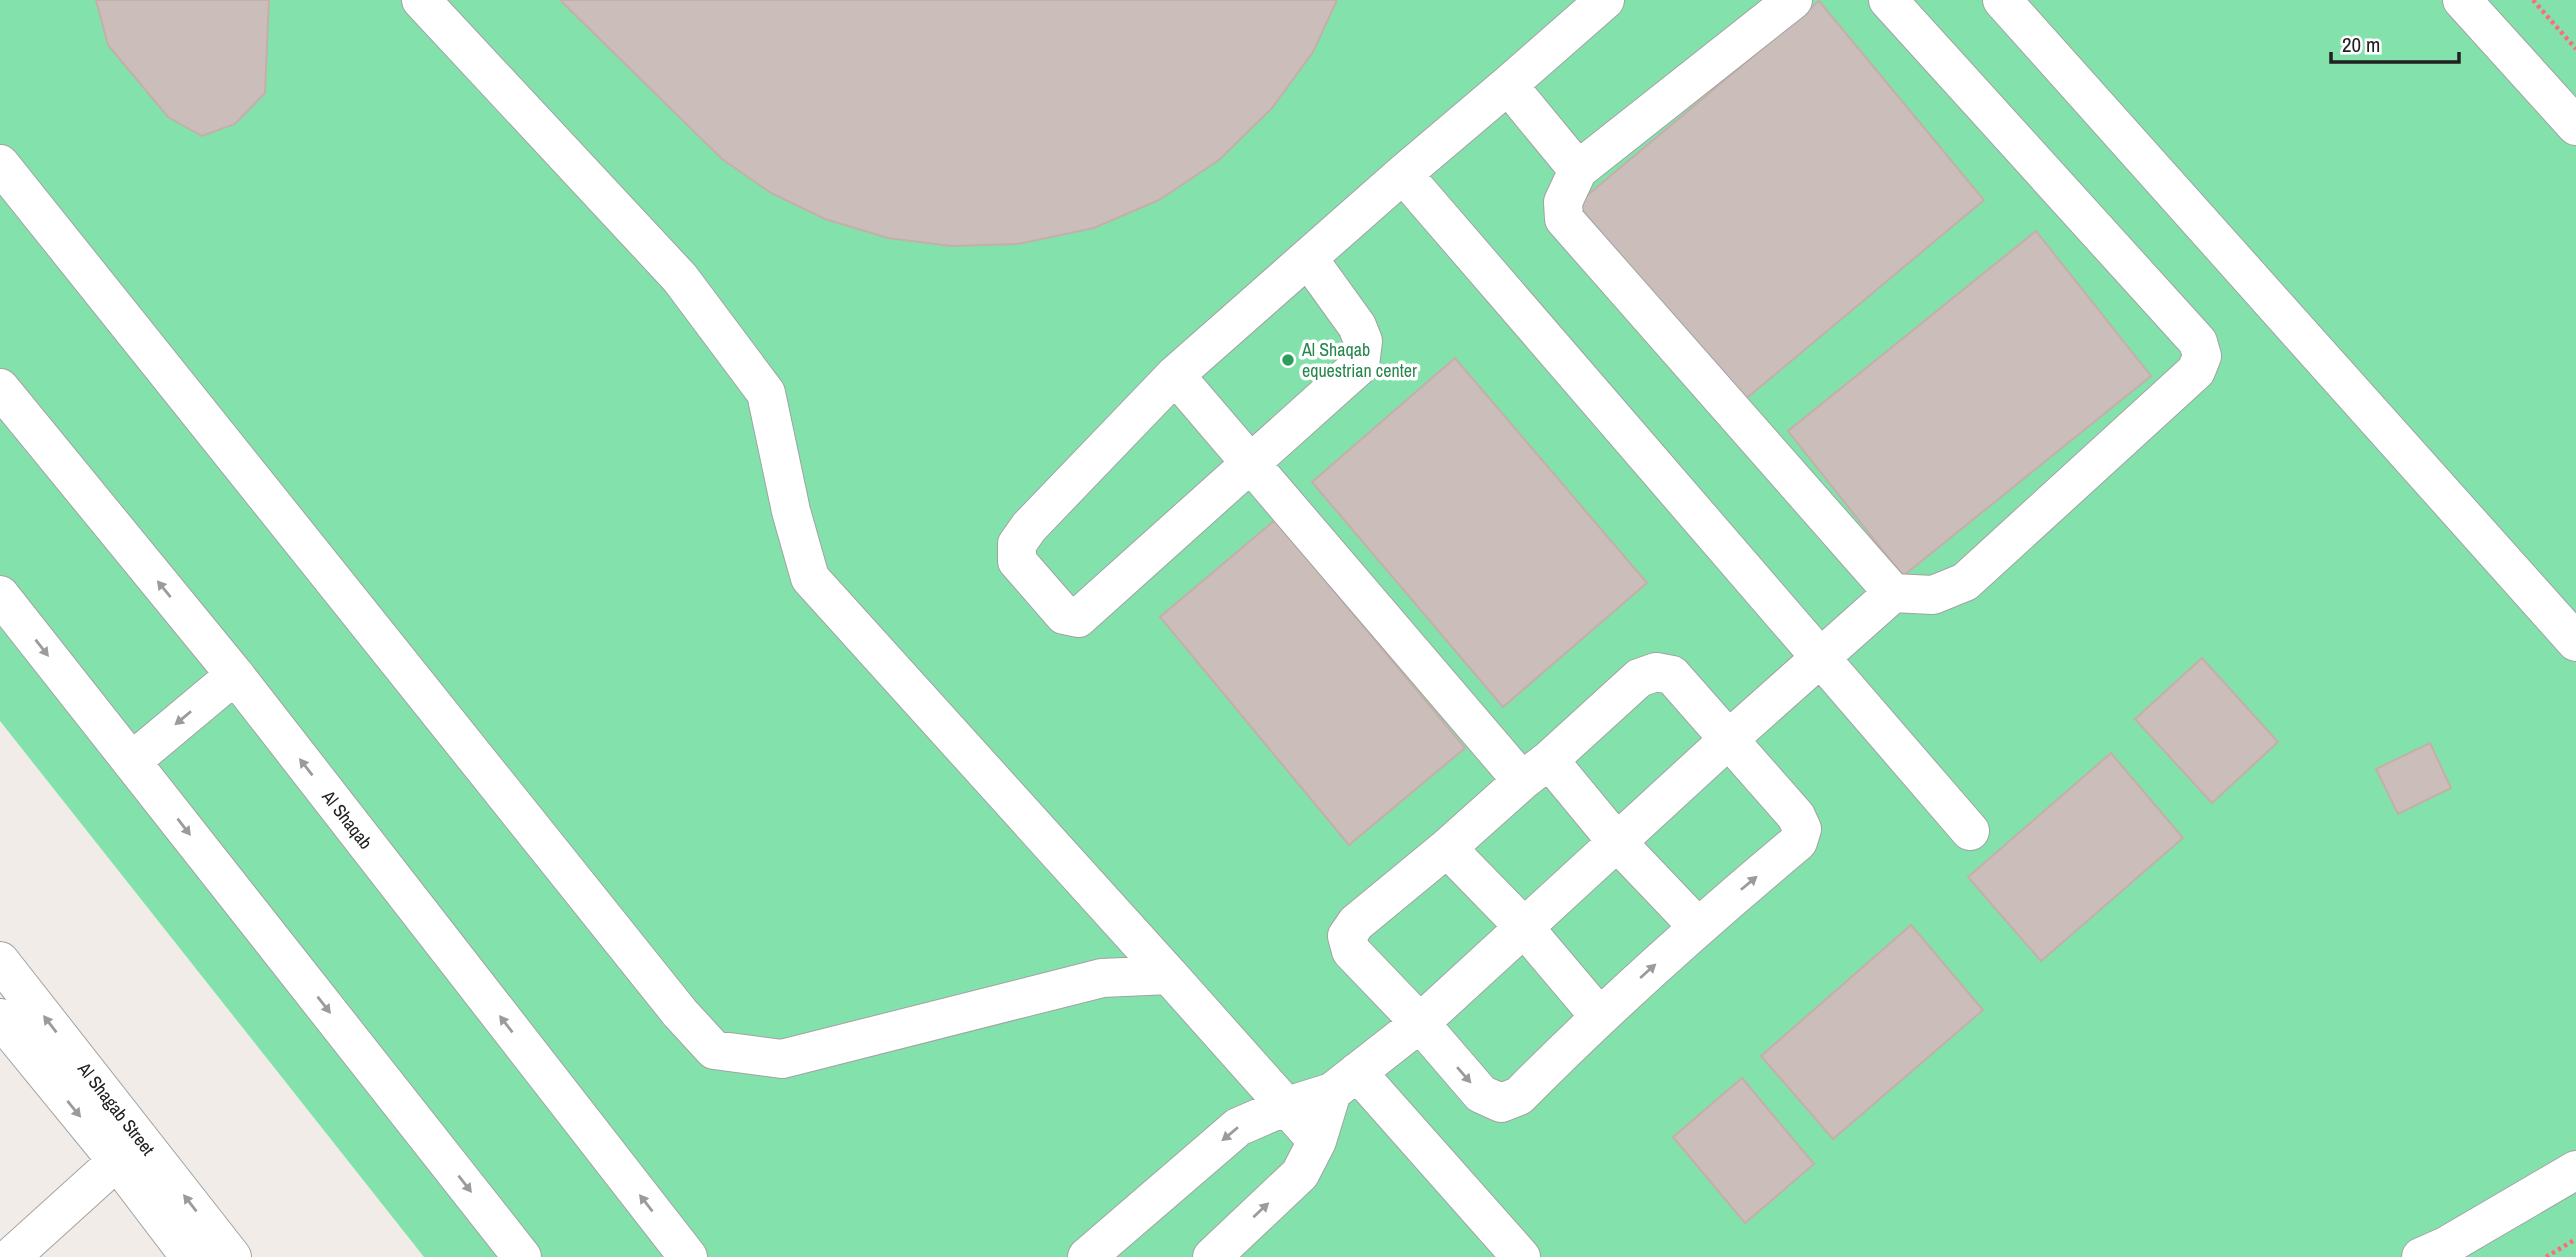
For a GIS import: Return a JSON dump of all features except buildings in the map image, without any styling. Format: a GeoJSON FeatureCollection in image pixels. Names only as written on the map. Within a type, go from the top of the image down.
{"type":"FeatureCollection","features":[{"type":"Feature","properties":{"kind":"street"},"geometry":{"type":"LineString","coordinates":[[421,0],[680,278],[765,393],[791,512],[810,578],[1317,1141]]}},
{"type":"Feature","properties":{"kind":"street"},"geometry":{"type":"LineString","coordinates":[[1308,258],[1357,326],[1363,341],[1360,365],[1078,618],[1063,615],[1017,561],[1017,544],[1029,527],[1175,375],[1403,174],[1605,0]]}},
{"type":"Feature","properties":{"kind":"street"},"geometry":{"type":"LineString","coordinates":[[1793,0],[1578,170],[1563,202],[1564,219],[1893,593]]}},
{"type":"Feature","properties":{"kind":"street"},"geometry":{"type":"LineString","coordinates":[[1087,1257],[1238,1127],[1344,1082],[1420,1023],[1616,841],[1893,593],[1933,595],[1965,582],[2196,371],[2202,356],[2199,342],[1888,0]]}},
{"type":"Feature","properties":{"kind":"street"},"geometry":{"type":"LineString","coordinates":[[2002,0],[2576,642]]}},
{"type":"Feature","properties":{"kind":"street"},"geometry":{"type":"LineString","coordinates":[[2474,4],[2576,126]]}},
{"type":"Feature","properties":{"kind":"street"},"geometry":{"type":"LineString","coordinates":[[1508,85],[1578,170]]}},
{"type":"Feature","properties":{"kind":"street"},"geometry":{"type":"LineString","coordinates":[[0,164],[671,1003],[714,1050],[782,1059],[1102,978],[1169,975]]}},
{"type":"Feature","properties":{"kind":"street"},"geometry":{"type":"LineString","coordinates":[[1403,174],[1970,831]]}},
{"type":"Feature","properties":{"kind":"street"},"geometry":{"type":"LineString","coordinates":[[1175,375],[1251,465],[1535,771],[1616,841],[1697,926]]}},
{"type":"Feature","properties":{"kind":"street","name":"Al Shaqab"},"geometry":{"type":"LineString","coordinates":[[0,388],[235,675],[688,1257]]}},
{"type":"Feature","properties":{"kind":"street"},"geometry":{"type":"LineString","coordinates":[[0,595],[522,1257]]}},
{"type":"Feature","properties":{"kind":"street"},"geometry":{"type":"LineString","coordinates":[[1656,672],[1672,675],[1796,816],[1802,829],[1798,842],[1697,926],[1599,1016],[1518,1096],[1501,1103],[1481,1094],[1420,1023],[1351,951],[1347,936],[1356,923],[1535,771],[1639,678],[1656,672]]}},
{"type":"Feature","properties":{"kind":"street"},"geometry":{"type":"LineString","coordinates":[[132,761],[235,675]]}},
{"type":"Feature","properties":{"kind":"street"},"geometry":{"type":"LineString","coordinates":[[1447,848],[1523,926],[1599,1016]]}},
{"type":"Feature","properties":{"kind":"street","name":"Al Shagab Street"},"geometry":{"type":"LineString","coordinates":[[0,961],[232,1257]]}},
{"type":"Feature","properties":{"kind":"street","name":"Al Shagab Street"},"geometry":{"type":"LineString","coordinates":[[0,1018],[117,1161],[190,1257]]}},
{"type":"Feature","properties":{"kind":"street"},"geometry":{"type":"LineString","coordinates":[[1212,1257],[1300,1174],[1344,1082]]}},
{"type":"Feature","properties":{"kind":"street"},"geometry":{"type":"LineString","coordinates":[[1344,1082],[1521,1257]]}},
{"type":"Feature","properties":{"kind":"street"},"geometry":{"type":"LineString","coordinates":[[11,1257],[117,1161]]}},
{"type":"Feature","properties":{"kind":"street"},"geometry":{"type":"LineString","coordinates":[[2421,1257],[2446,1246],[2576,1170]]}},
{"type":"Feature","properties":{"kind":"path"},"geometry":{"type":"LineString","coordinates":[[2533,0],[2576,49]]}},
{"type":"Feature","properties":{"kind":"path"},"geometry":{"type":"LineString","coordinates":[[2546,1257],[2576,1239]]}},
{"type":"Feature","properties":{"kind":"green space","name":"Al Shaqab equestrian center"},"geometry":{"type":"Polygon","coordinates":[[[0,0],[2576,0],[2576,1257],[424,1257],[0,721],[0,0]]]}},
{"type":"Feature","properties":{"kind":"place","name":"Al Shaqab equestrian center"},"geometry":{"type":"Point","coordinates":[1288,360]}}]}
